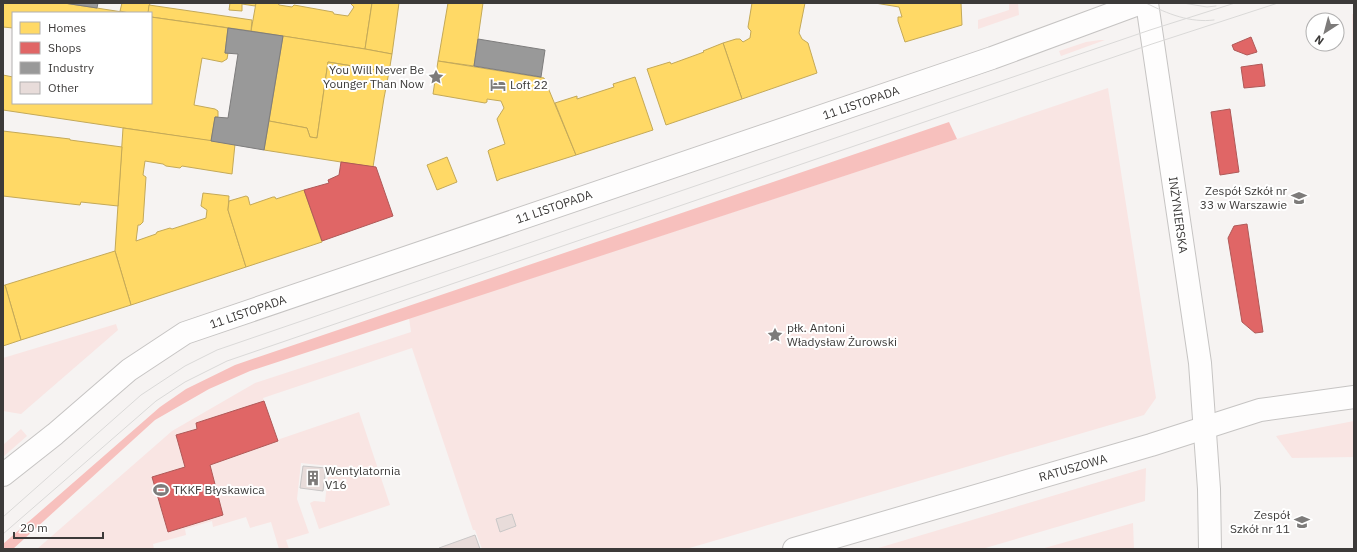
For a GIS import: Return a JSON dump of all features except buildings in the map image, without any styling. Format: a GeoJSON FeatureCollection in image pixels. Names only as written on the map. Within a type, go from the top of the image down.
{"type":"FeatureCollection","features":[{"type":"Feature","properties":{"kind":"street","name":"11 LISTOPADA"},"geometry":{"type":"LineString","coordinates":[[3,475],[55,434],[129,370],[185,333],[992,58],[1141,3]]}},
{"type":"Feature","properties":{"kind":"street","name":"INŻYNIERSKA"},"geometry":{"type":"LineString","coordinates":[[1147,3],[1200,363],[1209,489],[1210,549]]}},
{"type":"Feature","properties":{"kind":"street","name":"RATUSZOWA"},"geometry":{"type":"LineString","coordinates":[[794,549],[1122,454],[1260,410],[1354,397]]}},
{"type":"Feature","properties":{"kind":"shaded area"},"geometry":{"type":"Polygon","coordinates":[[[1009,3],[1018,3],[1019,15],[978,29],[978,20],[1009,10],[1009,3]]]}},
{"type":"Feature","properties":{"kind":"shaded area"},"geometry":{"type":"Polygon","coordinates":[[[1352,14],[1354,14],[1354,113],[1352,14]]]}},
{"type":"Feature","properties":{"kind":"shaded area"},"geometry":{"type":"Polygon","coordinates":[[[1105,40],[1061,56],[1059,51],[1086,42],[1105,40]]]}},
{"type":"Feature","properties":{"kind":"shaded area"},"geometry":{"type":"Polygon","coordinates":[[[1108,88],[1156,398],[1144,415],[686,549],[482,549],[475,530],[473,530],[412,348],[263,398],[277,440],[359,412],[390,505],[319,529],[310,503],[314,501],[325,502],[329,466],[301,463],[297,499],[309,533],[286,540],[289,549],[279,549],[271,522],[250,528],[246,517],[213,527],[212,521],[185,529],[186,535],[153,544],[154,549],[37,549],[172,431],[255,383],[411,332],[409,318],[957,139],[1108,88]]]}},
{"type":"Feature","properties":{"kind":"shaded area"},"geometry":{"type":"Polygon","coordinates":[[[949,122],[957,139],[250,371],[209,389],[155,420],[13,549],[3,549],[3,544],[160,407],[186,389],[235,365],[949,122]]]}},
{"type":"Feature","properties":{"kind":"shaded area"},"geometry":{"type":"Polygon","coordinates":[[[116,324],[118,330],[21,414],[3,411],[3,358],[116,324]]]}},
{"type":"Feature","properties":{"kind":"shaded area"},"geometry":{"type":"Polygon","coordinates":[[[1354,421],[1354,457],[1292,458],[1276,436],[1354,421]]]}},
{"type":"Feature","properties":{"kind":"shaded area"},"geometry":{"type":"Polygon","coordinates":[[[21,429],[27,436],[3,457],[3,445],[21,429]]]}},
{"type":"Feature","properties":{"kind":"shaded area"},"geometry":{"type":"Polygon","coordinates":[[[1146,468],[1145,501],[982,549],[875,549],[1146,468]]]}},
{"type":"Feature","properties":{"kind":"shaded area"},"geometry":{"type":"Polygon","coordinates":[[[1133,523],[1134,549],[1041,549],[1133,523]]]}},
{"type":"Feature","properties":{"kind":"tram line"},"geometry":{"type":"LineString","coordinates":[[1146,3],[1179,17],[1205,21],[1214,20]]}},
{"type":"Feature","properties":{"kind":"tram line"},"geometry":{"type":"LineString","coordinates":[[1183,3],[1207,7],[1216,6]]}},
{"type":"Feature","properties":{"kind":"tram line"},"geometry":{"type":"LineString","coordinates":[[3,517],[141,395],[185,366],[217,350],[1150,30],[1235,3]]}},
{"type":"Feature","properties":{"kind":"tram line"},"geometry":{"type":"LineString","coordinates":[[3,534],[156,401],[185,382],[227,361],[1152,44],[1278,3]]}},
{"type":"Feature","properties":{"kind":"place","name":"You Will Never Be Younger Than Now"},"geometry":{"type":"Point","coordinates":[436,77]}},
{"type":"Feature","properties":{"kind":"place","name":"Loft 22"},"geometry":{"type":"Point","coordinates":[498,85]}},
{"type":"Feature","properties":{"kind":"place","name":"Zespół Szkół nr 33 w Warszawie"},"geometry":{"type":"Point","coordinates":[1299,198]}},
{"type":"Feature","properties":{"kind":"place","name":"płk. Antoni Władysław Żurowski"},"geometry":{"type":"Point","coordinates":[775,335]}},
{"type":"Feature","properties":{"kind":"place","name":"Wentylatornia V16"},"geometry":{"type":"Point","coordinates":[313,478]}},
{"type":"Feature","properties":{"kind":"place","name":"TKKF Błyskawica"},"geometry":{"type":"Point","coordinates":[161,490]}},
{"type":"Feature","properties":{"kind":"place","name":"Zespół Szkół nr 11"},"geometry":{"type":"Point","coordinates":[1302,522]}}]}
